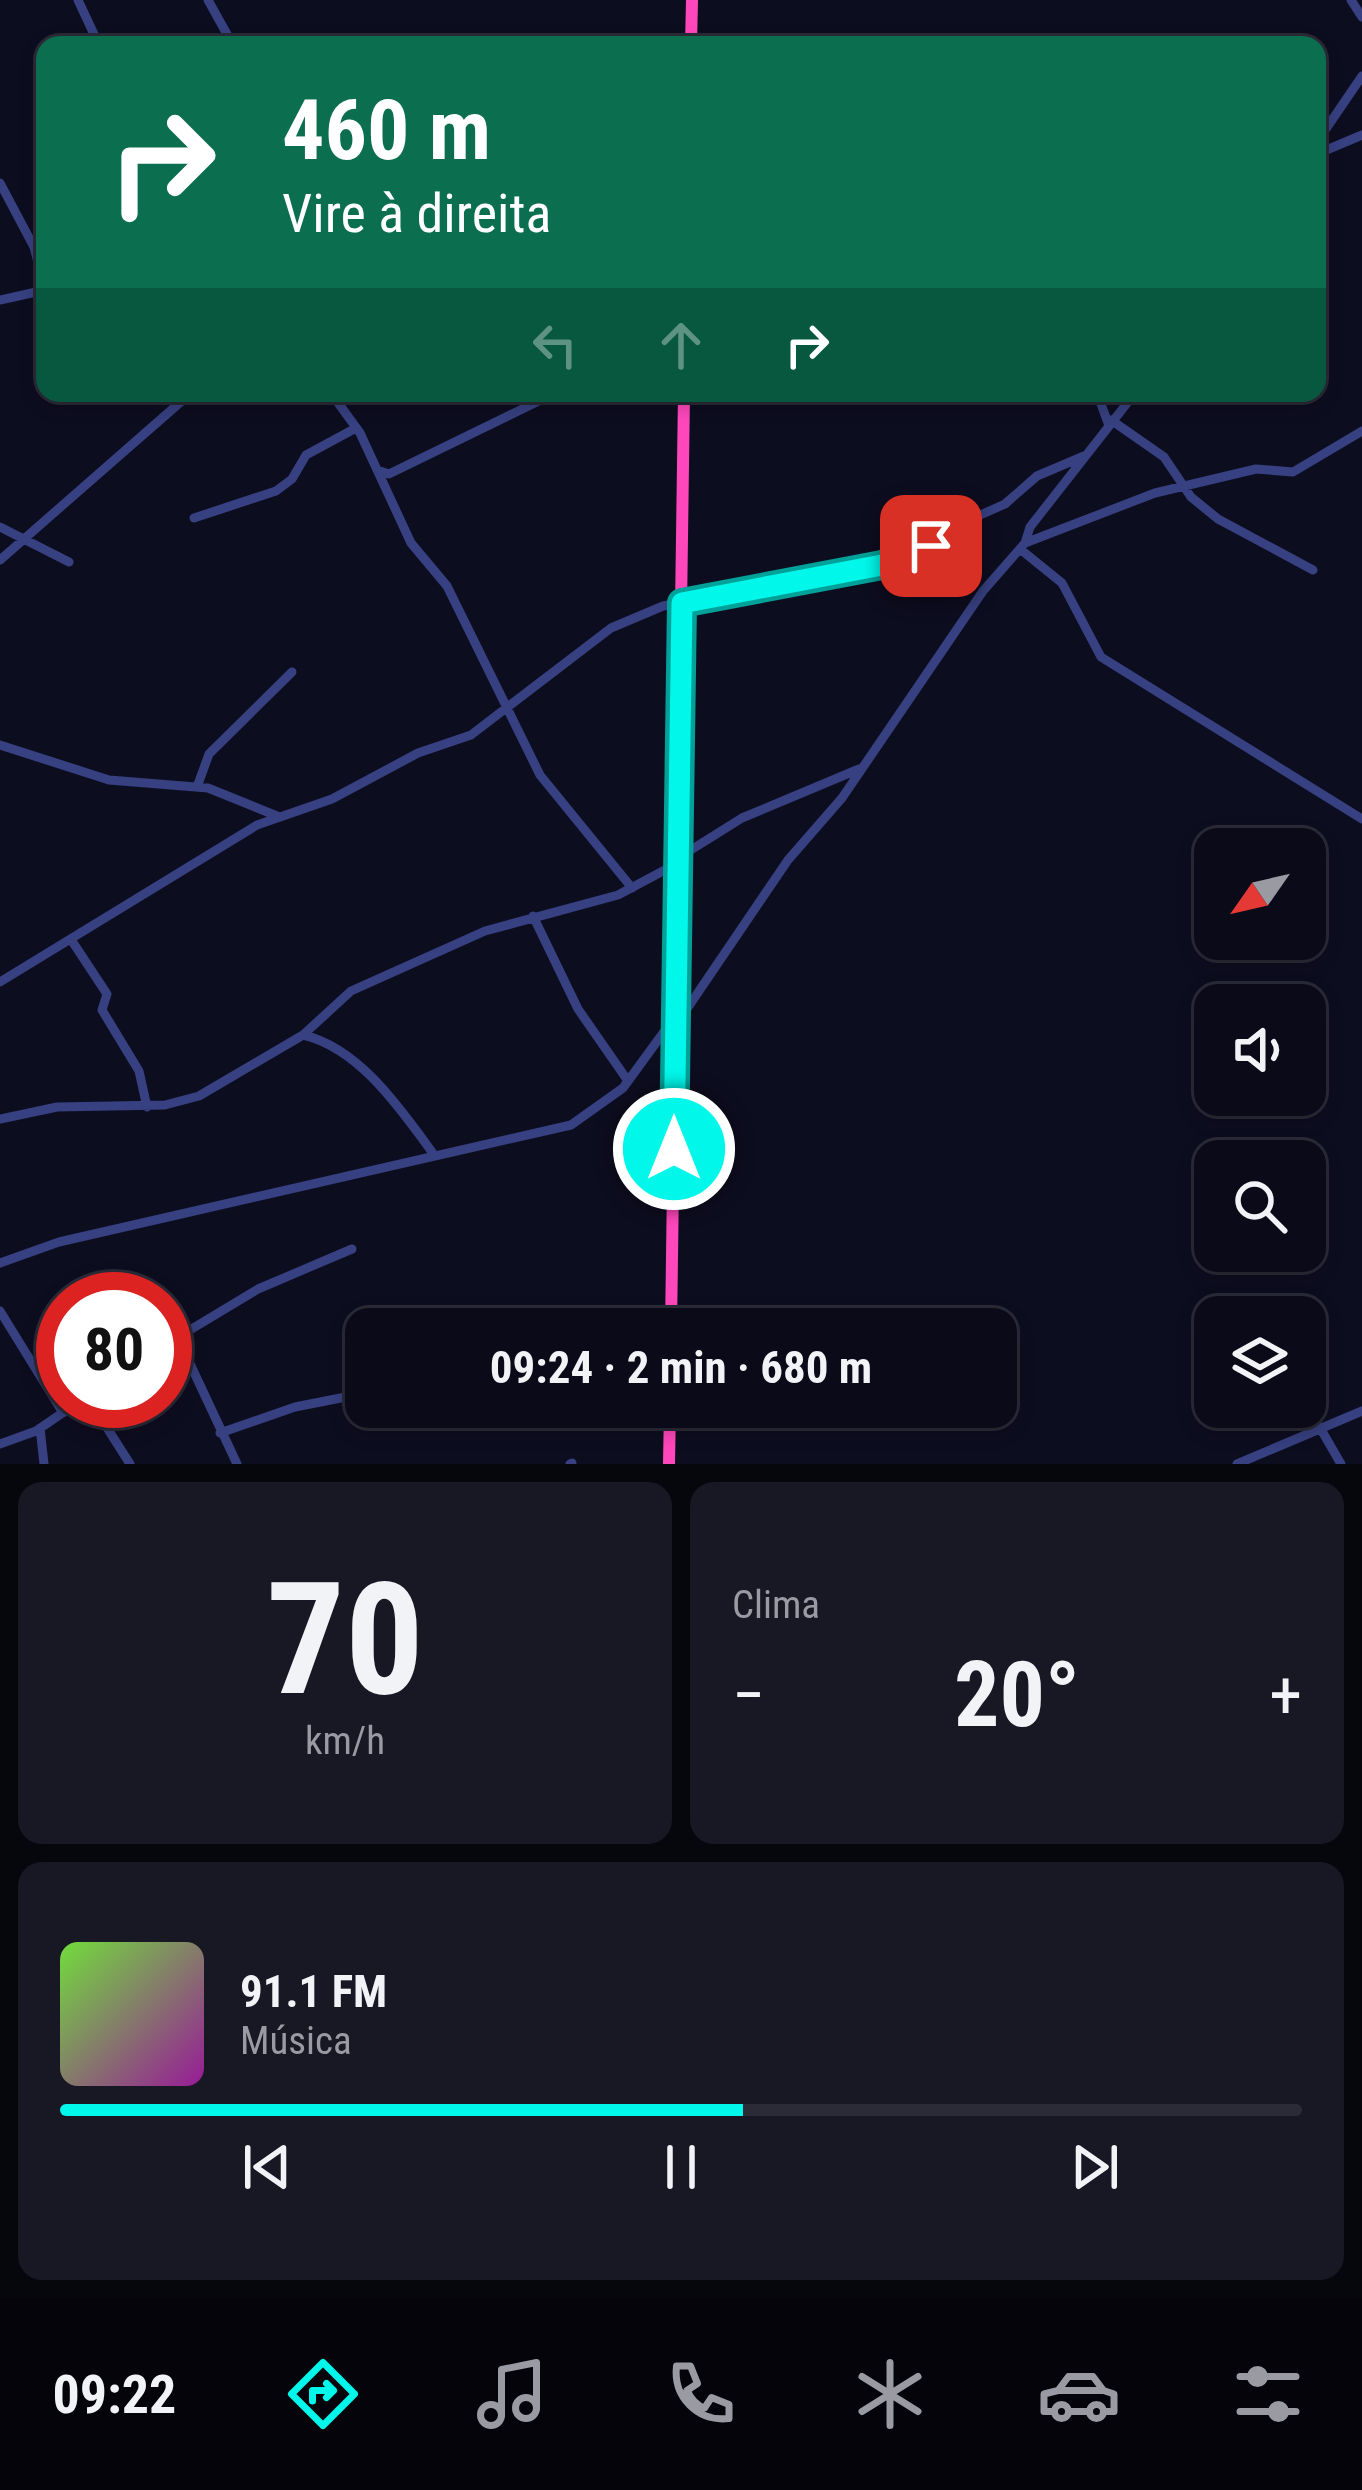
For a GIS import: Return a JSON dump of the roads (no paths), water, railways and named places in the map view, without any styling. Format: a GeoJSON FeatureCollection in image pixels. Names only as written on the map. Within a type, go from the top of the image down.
{"type":"FeatureCollection","features":[{"type":"Feature","properties":{"kind":"highway"},"geometry":{"type":"LineString","coordinates":[[691,36],[692,0]]}},
{"type":"Feature","properties":{"kind":"highway"},"geometry":{"type":"LineString","coordinates":[[671,1308],[684,402]]}},
{"type":"Feature","properties":{"kind":"highway"},"geometry":{"type":"LineString","coordinates":[[669,1464],[670,1428]]}},
{"type":"Feature","properties":{"kind":"street"},"geometry":{"type":"LineString","coordinates":[[78,0],[96,36]]}},
{"type":"Feature","properties":{"kind":"street"},"geometry":{"type":"LineString","coordinates":[[208,0],[228,36]]}},
{"type":"Feature","properties":{"kind":"street"},"geometry":{"type":"LineString","coordinates":[[1351,0],[1362,17]]}},
{"type":"Feature","properties":{"kind":"street"},"geometry":{"type":"LineString","coordinates":[[1326,129],[1362,76]]}},
{"type":"Feature","properties":{"kind":"street"},"geometry":{"type":"LineString","coordinates":[[1326,150],[1362,135]]}},
{"type":"Feature","properties":{"kind":"street"},"geometry":{"type":"LineString","coordinates":[[0,183],[36,255]]}},
{"type":"Feature","properties":{"kind":"street"},"geometry":{"type":"LineString","coordinates":[[0,300],[36,292]]}},
{"type":"Feature","properties":{"kind":"street"},"geometry":{"type":"LineString","coordinates":[[0,560],[181,402]]}},
{"type":"Feature","properties":{"kind":"street"},"geometry":{"type":"LineString","coordinates":[[337,402],[356,428],[411,543],[447,586],[540,775],[632,888]]}},
{"type":"Feature","properties":{"kind":"street"},"geometry":{"type":"LineString","coordinates":[[375,468],[389,474],[537,402]]}},
{"type":"Feature","properties":{"kind":"street"},"geometry":{"type":"LineString","coordinates":[[1101,402],[1110,422],[1164,457],[1184,487],[1222,522],[1313,570]]}},
{"type":"Feature","properties":{"kind":"street"},"geometry":{"type":"LineString","coordinates":[[0,1263],[59,1242],[571,1125],[628,1081],[674,1023],[788,860],[842,797],[983,591],[1022,546],[1030,526],[1127,402]]}},
{"type":"Feature","properties":{"kind":"street"},"geometry":{"type":"LineString","coordinates":[[194,518],[276,491],[292,479],[305,455],[356,428]]}},
{"type":"Feature","properties":{"kind":"street"},"geometry":{"type":"LineString","coordinates":[[1022,546],[1095,513],[1184,487],[1256,469],[1293,472],[1362,431]]}},
{"type":"Feature","properties":{"kind":"street"},"geometry":{"type":"LineString","coordinates":[[0,982],[151,885],[277,816],[332,799],[418,754],[472,735],[599,635],[645,612],[920,554],[973,516],[1005,503],[1036,476],[1084,456]]}},
{"type":"Feature","properties":{"kind":"street"},"geometry":{"type":"LineString","coordinates":[[0,527],[68,562]]}},
{"type":"Feature","properties":{"kind":"street"},"geometry":{"type":"LineString","coordinates":[[1022,546],[1062,583],[1101,657],[1362,819]]}},
{"type":"Feature","properties":{"kind":"street"},"geometry":{"type":"LineString","coordinates":[[197,787],[208,754],[292,672]]}},
{"type":"Feature","properties":{"kind":"street"},"geometry":{"type":"LineString","coordinates":[[0,745],[109,780],[197,787],[277,816]]}},
{"type":"Feature","properties":{"kind":"street"},"geometry":{"type":"LineString","coordinates":[[0,1119],[57,1107],[147,1107],[215,1090],[303,1035],[351,991],[485,931],[632,888],[742,818],[859,769]]}},
{"type":"Feature","properties":{"kind":"street"},"geometry":{"type":"LineString","coordinates":[[829,782],[842,797]]}},
{"type":"Feature","properties":{"kind":"street"},"geometry":{"type":"LineString","coordinates":[[533,916],[578,1010],[628,1081]]}},
{"type":"Feature","properties":{"kind":"street"},"geometry":{"type":"LineString","coordinates":[[72,940],[106,994],[102,1010],[139,1071],[147,1107]]}},
{"type":"Feature","properties":{"kind":"street"},"geometry":{"type":"LineString","coordinates":[[303,1035],[328,1043],[358,1066],[435,1156]]}},
{"type":"Feature","properties":{"kind":"street"},"geometry":{"type":"LineString","coordinates":[[192,1327],[258,1289],[352,1250]]}},
{"type":"Feature","properties":{"kind":"street"},"geometry":{"type":"LineString","coordinates":[[0,1311],[36,1369]]}},
{"type":"Feature","properties":{"kind":"street"},"geometry":{"type":"LineString","coordinates":[[192,1370],[237,1464]]}},
{"type":"Feature","properties":{"kind":"street"},"geometry":{"type":"LineString","coordinates":[[220,1432],[295,1407],[345,1398]]}},
{"type":"Feature","properties":{"kind":"street"},"geometry":{"type":"LineString","coordinates":[[1326,1424],[1362,1411]]}},
{"type":"Feature","properties":{"kind":"street"},"geometry":{"type":"LineString","coordinates":[[0,1444],[44,1428]]}},
{"type":"Feature","properties":{"kind":"street"},"geometry":{"type":"LineString","coordinates":[[107,1428],[130,1464]]}},
{"type":"Feature","properties":{"kind":"street"},"geometry":{"type":"LineString","coordinates":[[1238,1464],[1315,1428]]}},
{"type":"Feature","properties":{"kind":"street"},"geometry":{"type":"LineString","coordinates":[[1320,1428],[1341,1464]]}},
{"type":"Feature","properties":{"kind":"street"},"geometry":{"type":"LineString","coordinates":[[38,1433],[44,1464]]}}]}
